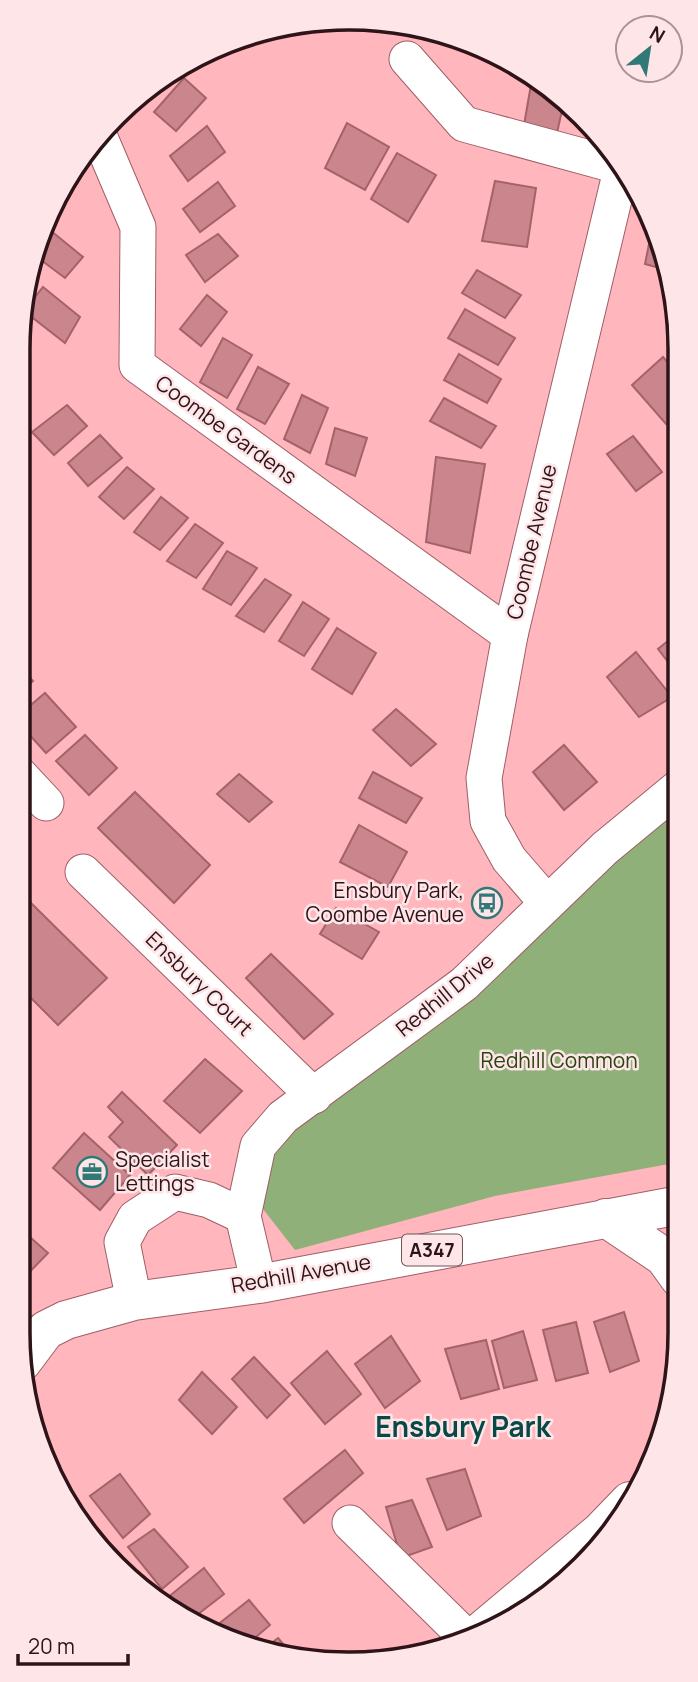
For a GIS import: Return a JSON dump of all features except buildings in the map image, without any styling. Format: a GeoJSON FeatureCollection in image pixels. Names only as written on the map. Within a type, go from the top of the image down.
{"type":"FeatureCollection","features":[{"type":"Feature","properties":{"kind":"main road","name":"Redhill Avenue"},"geometry":{"type":"LineString","coordinates":[[32,1329],[134,1301],[259,1284],[668,1207]]}},
{"type":"Feature","properties":{"kind":"main road"},"geometry":{"type":"LineString","coordinates":[[606,1218],[664,1257],[668,1262]]}},
{"type":"Feature","properties":{"kind":"main road"},"geometry":{"type":"LineString","coordinates":[[506,1611],[594,1537]]}},
{"type":"Feature","properties":{"kind":"street"},"geometry":{"type":"LineString","coordinates":[[407,59],[464,124],[607,162]]}},
{"type":"Feature","properties":{"kind":"street","name":"Coombe Gardens"},"geometry":{"type":"LineString","coordinates":[[103,146],[138,227],[137,365],[510,635]]}},
{"type":"Feature","properties":{"kind":"street","name":"Coombe Avenue"},"geometry":{"type":"LineString","coordinates":[[547,903],[509,859],[488,821],[484,778],[510,635],[619,179]]}},
{"type":"Feature","properties":{"kind":"street"},"geometry":{"type":"LineString","coordinates":[[30,786],[46,803]]}},
{"type":"Feature","properties":{"kind":"street","name":"Redhill Drive"},"geometry":{"type":"LineString","coordinates":[[259,1284],[243,1216],[258,1146],[283,1117],[464,984],[605,848],[668,797]]}},
{"type":"Feature","properties":{"kind":"street","name":"Ensbury Court"},"geometry":{"type":"LineString","coordinates":[[83,872],[314,1096]]}},
{"type":"Feature","properties":{"kind":"street"},"geometry":{"type":"LineString","coordinates":[[134,1301],[122,1242],[135,1218],[175,1192],[209,1200],[243,1216]]}},
{"type":"Feature","properties":{"kind":"street"},"geometry":{"type":"LineString","coordinates":[[350,1523],[461,1632]]}},
{"type":"Feature","properties":{"kind":"green space","name":"Redhill Common"},"geometry":{"type":"Polygon","coordinates":[[[668,796],[668,1164],[495,1196],[295,1250],[263,1209],[258,1146],[668,796]]]}},
{"type":"Feature","properties":{"kind":"place","name":"Ensbury Park, Coombe Avenue"},"geometry":{"type":"Point","coordinates":[487,903]}},
{"type":"Feature","properties":{"kind":"place","name":"Specialist Lettings"},"geometry":{"type":"Point","coordinates":[92,1172]}},
{"type":"Feature","properties":{"kind":"district","name":"Ensbury Park"},"geometry":{"type":"Point","coordinates":[463,1427]}}]}
